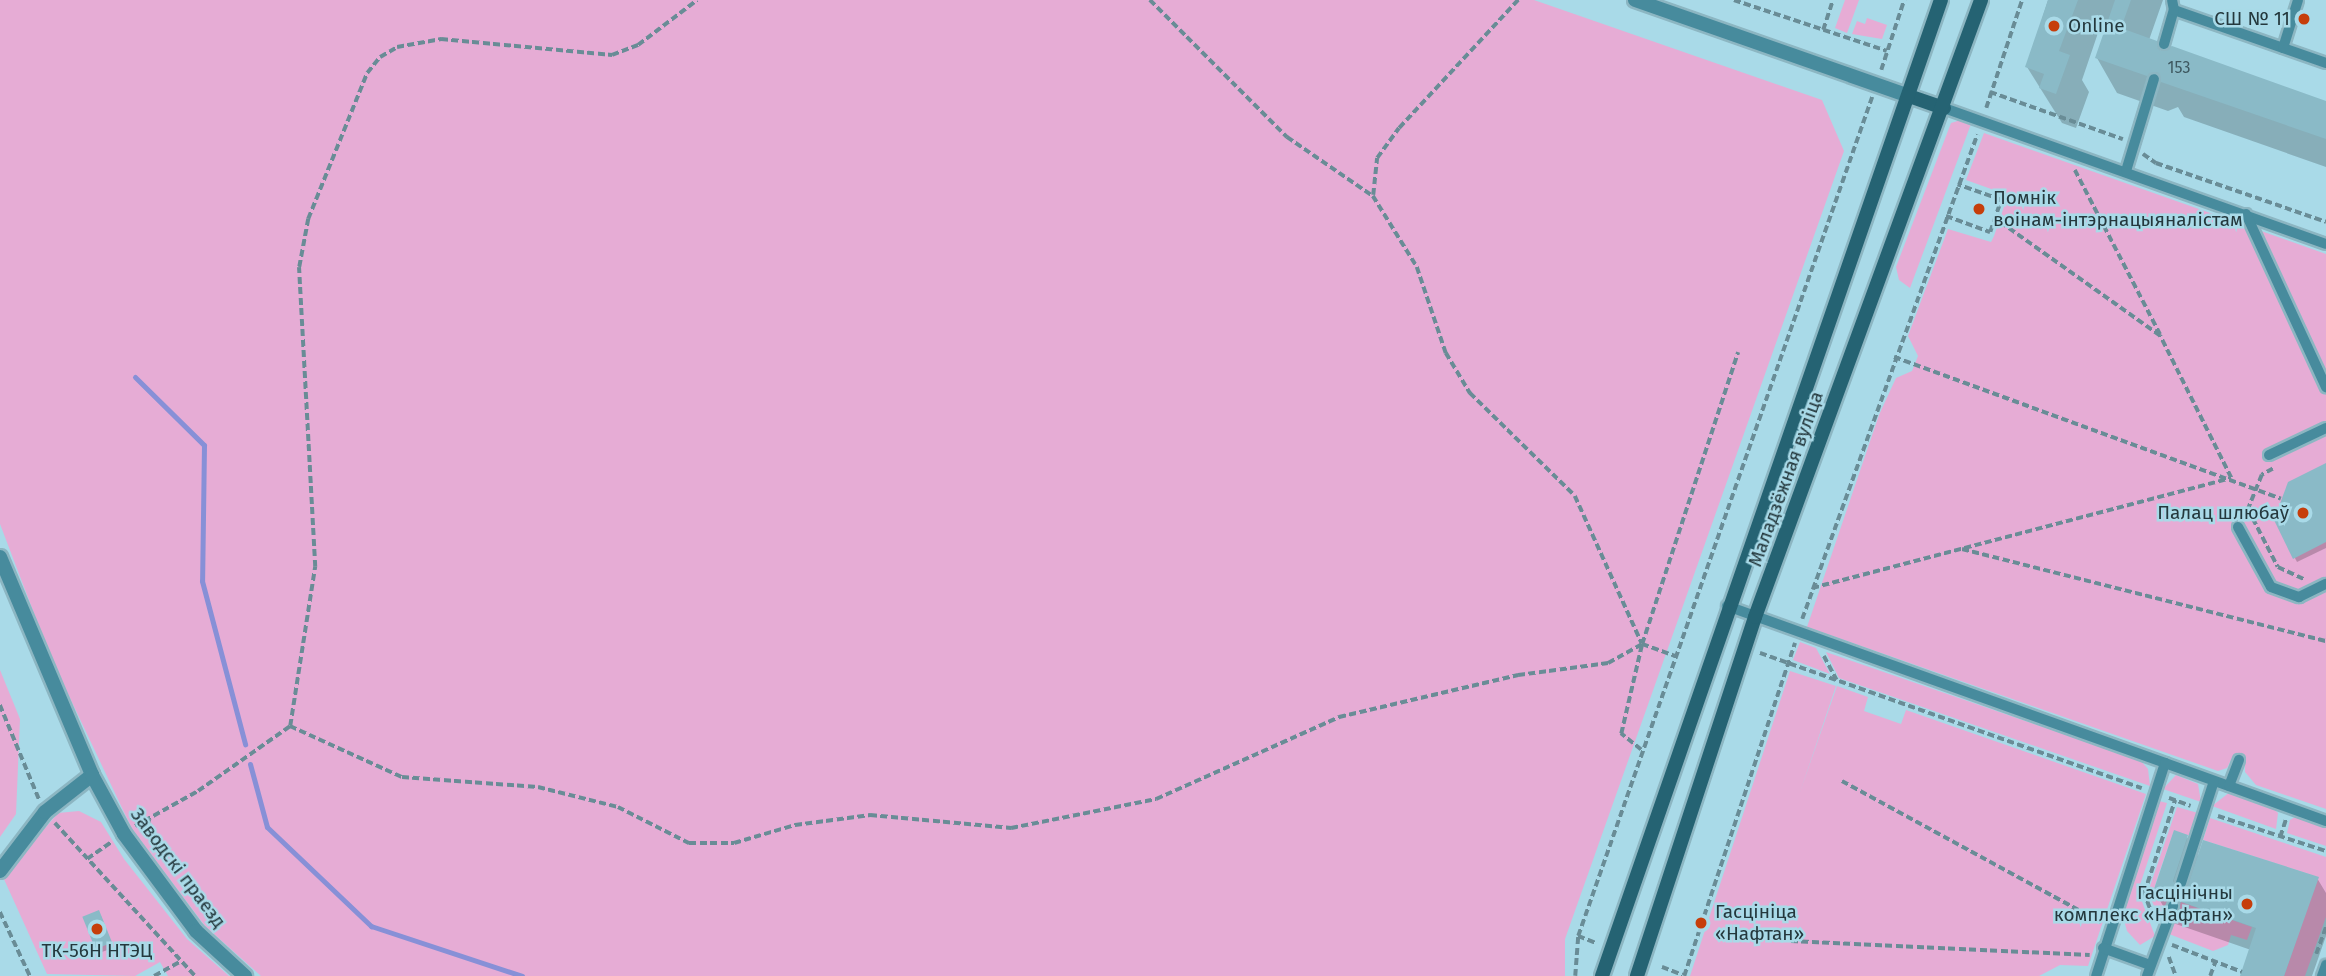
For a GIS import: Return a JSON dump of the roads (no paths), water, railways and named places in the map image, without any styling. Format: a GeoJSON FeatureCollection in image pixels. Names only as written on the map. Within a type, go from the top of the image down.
{"type":"FeatureCollection","features":[{"type":"Feature","properties":{"kind":"main road","name":"Маладзёжная вуліца"},"geometry":{"type":"LineString","coordinates":[[1602,976],[1727,606],[1941,0]]}},
{"type":"Feature","properties":{"kind":"main road","name":"Маладзёжная вуліца"},"geometry":{"type":"LineString","coordinates":[[1637,976],[1755,617],[1944,108],[1981,0]]}},
{"type":"Feature","properties":{"kind":"main road"},"geometry":{"type":"LineString","coordinates":[[1909,96],[1944,108]]}},
{"type":"Feature","properties":{"kind":"street"},"geometry":{"type":"LineString","coordinates":[[1635,0],[1653,3],[1909,96]]}},
{"type":"Feature","properties":{"kind":"street","name":"Заводскі праезд"},"geometry":{"type":"LineString","coordinates":[[0,557],[92,775],[124,834],[196,931],[245,976]]}},
{"type":"Feature","properties":{"kind":"street"},"geometry":{"type":"LineString","coordinates":[[0,871],[45,812],[92,775]]}},
{"type":"Feature","properties":{"kind":"lane"},"geometry":{"type":"LineString","coordinates":[[2283,48],[2298,0]]}},
{"type":"Feature","properties":{"kind":"lane"},"geometry":{"type":"LineString","coordinates":[[2164,44],[2173,5],[2326,63]]}},
{"type":"Feature","properties":{"kind":"lane"},"geometry":{"type":"LineString","coordinates":[[2126,171],[2154,79]]}},
{"type":"Feature","properties":{"kind":"lane"},"geometry":{"type":"LineString","coordinates":[[1944,108],[2326,244]]}},
{"type":"Feature","properties":{"kind":"lane"},"geometry":{"type":"LineString","coordinates":[[2246,214],[2324,382]]}},
{"type":"Feature","properties":{"kind":"lane"},"geometry":{"type":"LineString","coordinates":[[2269,456],[2326,428]]}},
{"type":"Feature","properties":{"kind":"lane"},"geometry":{"type":"LineString","coordinates":[[2238,527],[2270,587],[2299,597],[2326,584]]}},
{"type":"Feature","properties":{"kind":"lane"},"geometry":{"type":"LineString","coordinates":[[1727,606],[2326,821]]}},
{"type":"Feature","properties":{"kind":"lane"},"geometry":{"type":"LineString","coordinates":[[2229,786],[2238,760]]}},
{"type":"Feature","properties":{"kind":"lane"},"geometry":{"type":"LineString","coordinates":[[2096,976],[2165,763]]}},
{"type":"Feature","properties":{"kind":"lane"},"geometry":{"type":"LineString","coordinates":[[2181,883],[2214,781]]}},
{"type":"Feature","properties":{"kind":"lane"},"geometry":{"type":"LineString","coordinates":[[2102,952],[2149,971],[2173,906]]}},
{"type":"Feature","properties":{"kind":"lane"},"geometry":{"type":"LineString","coordinates":[[2322,976],[2326,965]]}},
{"type":"Feature","properties":{"kind":"waterway"},"geometry":{"type":"LineString","coordinates":[[135,377],[204,445],[202,581],[245,744]]}},
{"type":"Feature","properties":{"kind":"waterway"},"geometry":{"type":"LineString","coordinates":[[250,764],[267,827],[371,926],[522,976]]}},
{"type":"Feature","properties":{"kind":"place","name":"СШ № 11"},"geometry":{"type":"Point","coordinates":[2304,19]}},
{"type":"Feature","properties":{"kind":"place","name":"Online"},"geometry":{"type":"Point","coordinates":[2054,26]}},
{"type":"Feature","properties":{"kind":"place","name":"Помнік воінам-інтэрнацыяналістам"},"geometry":{"type":"Point","coordinates":[1979,209]}},
{"type":"Feature","properties":{"kind":"place","name":"Палац шлюбаў"},"geometry":{"type":"Point","coordinates":[2303,513]}},
{"type":"Feature","properties":{"kind":"place","name":"Гасцінічны комплекс «Нафтан»"},"geometry":{"type":"Point","coordinates":[2247,904]}},
{"type":"Feature","properties":{"kind":"place","name":"Гасцініца «Нафтан»"},"geometry":{"type":"Point","coordinates":[1701,923]}},
{"type":"Feature","properties":{"kind":"place","name":"ТК-56Н НТЭЦ"},"geometry":{"type":"Point","coordinates":[97,929]}}]}
